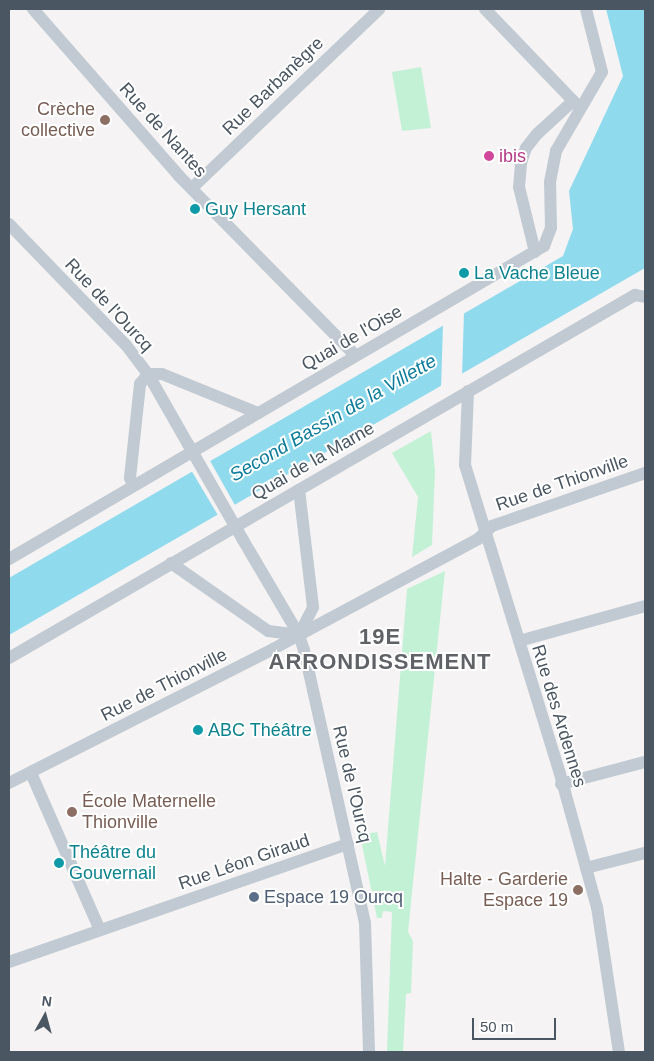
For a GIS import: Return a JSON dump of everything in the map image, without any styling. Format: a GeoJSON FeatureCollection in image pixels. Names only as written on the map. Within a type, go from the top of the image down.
{"type":"FeatureCollection","features":[{"type":"Feature","properties":{"kind":"street","name":"Rue de Nantes"},"geometry":{"type":"LineString","coordinates":[[33,9],[132,125],[356,356]]}},
{"type":"Feature","properties":{"kind":"street","name":"Rue Barbanègre"},"geometry":{"type":"LineString","coordinates":[[192,188],[379,9]]}},
{"type":"Feature","properties":{"kind":"street"},"geometry":{"type":"LineString","coordinates":[[485,9],[576,104],[537,134],[526,148],[520,166],[519,187],[536,252]]}},
{"type":"Feature","properties":{"kind":"street","name":"Quai de l'Oise"},"geometry":{"type":"LineString","coordinates":[[9,559],[133,485],[536,252],[549,241],[550,182],[556,151],[576,104],[600,79],[603,67],[586,9]]}},
{"type":"Feature","properties":{"kind":"street","name":"Rue de l'Ourcq"},"geometry":{"type":"LineString","coordinates":[[9,224],[126,345],[148,374],[299,635],[365,923],[369,1052]]}},
{"type":"Feature","properties":{"kind":"street","name":"Quai de la Marne"},"geometry":{"type":"LineString","coordinates":[[9,658],[468,391],[640,296]]}},
{"type":"Feature","properties":{"kind":"street"},"geometry":{"type":"LineString","coordinates":[[133,485],[130,478],[140,384],[148,374],[162,374],[258,413]]}},
{"type":"Feature","properties":{"kind":"street","name":"Rue des Ardennes"},"geometry":{"type":"LineString","coordinates":[[468,391],[465,465],[597,907],[618,1052]]}},
{"type":"Feature","properties":{"kind":"street","name":"Rue de Thionville"},"geometry":{"type":"LineString","coordinates":[[9,783],[32,773],[299,635],[486,532],[492,526],[645,472]]}},
{"type":"Feature","properties":{"kind":"street"},"geometry":{"type":"LineString","coordinates":[[171,563],[268,632],[299,635],[313,607],[299,490]]}},
{"type":"Feature","properties":{"kind":"street"},"geometry":{"type":"LineString","coordinates":[[519,641],[645,606]]}},
{"type":"Feature","properties":{"kind":"street"},"geometry":{"type":"LineString","coordinates":[[313,607],[334,616]]}},
{"type":"Feature","properties":{"kind":"street"},"geometry":{"type":"LineString","coordinates":[[561,784],[645,762]]}},
{"type":"Feature","properties":{"kind":"street"},"geometry":{"type":"LineString","coordinates":[[32,773],[100,930]]}},
{"type":"Feature","properties":{"kind":"street","name":"Rue Léon Giraud"},"geometry":{"type":"LineString","coordinates":[[9,962],[348,844]]}},
{"type":"Feature","properties":{"kind":"street"},"geometry":{"type":"LineString","coordinates":[[586,868],[645,853]]}},
{"type":"Feature","properties":{"kind":"green space"},"geometry":{"type":"Polygon","coordinates":[[[421,67],[431,128],[402,131],[392,72],[421,67]]]}},
{"type":"Feature","properties":{"kind":"green space"},"geometry":{"type":"Polygon","coordinates":[[[431,431],[435,471],[432,545],[412,557],[418,497],[392,453],[431,431]]]}},
{"type":"Feature","properties":{"kind":"green space"},"geometry":{"type":"Polygon","coordinates":[[[445,571],[408,932],[413,941],[411,993],[406,994],[403,1052],[387,1052],[392,912],[383,911],[382,918],[377,918],[360,835],[377,832],[385,866],[407,589],[445,571]]]}},
{"type":"Feature","properties":{"kind":"water","name":"Second Bassin de la Villette"},"geometry":{"type":"Polygon","coordinates":[[[606,9],[645,9],[645,268],[9,635],[9,578],[563,256],[573,229],[569,191],[623,76],[606,9]]]}},
{"type":"Feature","properties":{"kind":"pier"},"geometry":{"type":"Polygon","coordinates":[[[464,312],[462,377],[441,389],[443,324],[464,312]]]}},
{"type":"Feature","properties":{"kind":"pier"},"geometry":{"type":"Polygon","coordinates":[[[209,459],[236,507],[219,517],[191,470],[209,459]]]}},
{"type":"Feature","properties":{"kind":"place","name":"Crèche collective"},"geometry":{"type":"Point","coordinates":[105,120]}},
{"type":"Feature","properties":{"kind":"place","name":"ibis"},"geometry":{"type":"Point","coordinates":[489,156]}},
{"type":"Feature","properties":{"kind":"place","name":"Guy Hersant"},"geometry":{"type":"Point","coordinates":[195,209]}},
{"type":"Feature","properties":{"kind":"place","name":"La Vache Bleue"},"geometry":{"type":"Point","coordinates":[464,273]}},
{"type":"Feature","properties":{"kind":"place","name":"ABC Théâtre"},"geometry":{"type":"Point","coordinates":[198,730]}},
{"type":"Feature","properties":{"kind":"place","name":"École Maternelle Thionville"},"geometry":{"type":"Point","coordinates":[72,812]}},
{"type":"Feature","properties":{"kind":"place","name":"Théâtre du Gouvernail"},"geometry":{"type":"Point","coordinates":[59,863]}},
{"type":"Feature","properties":{"kind":"place","name":"Halte - Garderie Espace 19"},"geometry":{"type":"Point","coordinates":[578,890]}},
{"type":"Feature","properties":{"kind":"place","name":"Espace 19 Ourcq"},"geometry":{"type":"Point","coordinates":[254,897]}},
{"type":"Feature","properties":{"kind":"district","name":"19E ARRONDISSEMENT"},"geometry":{"type":"Point","coordinates":[380,648]}}]}
